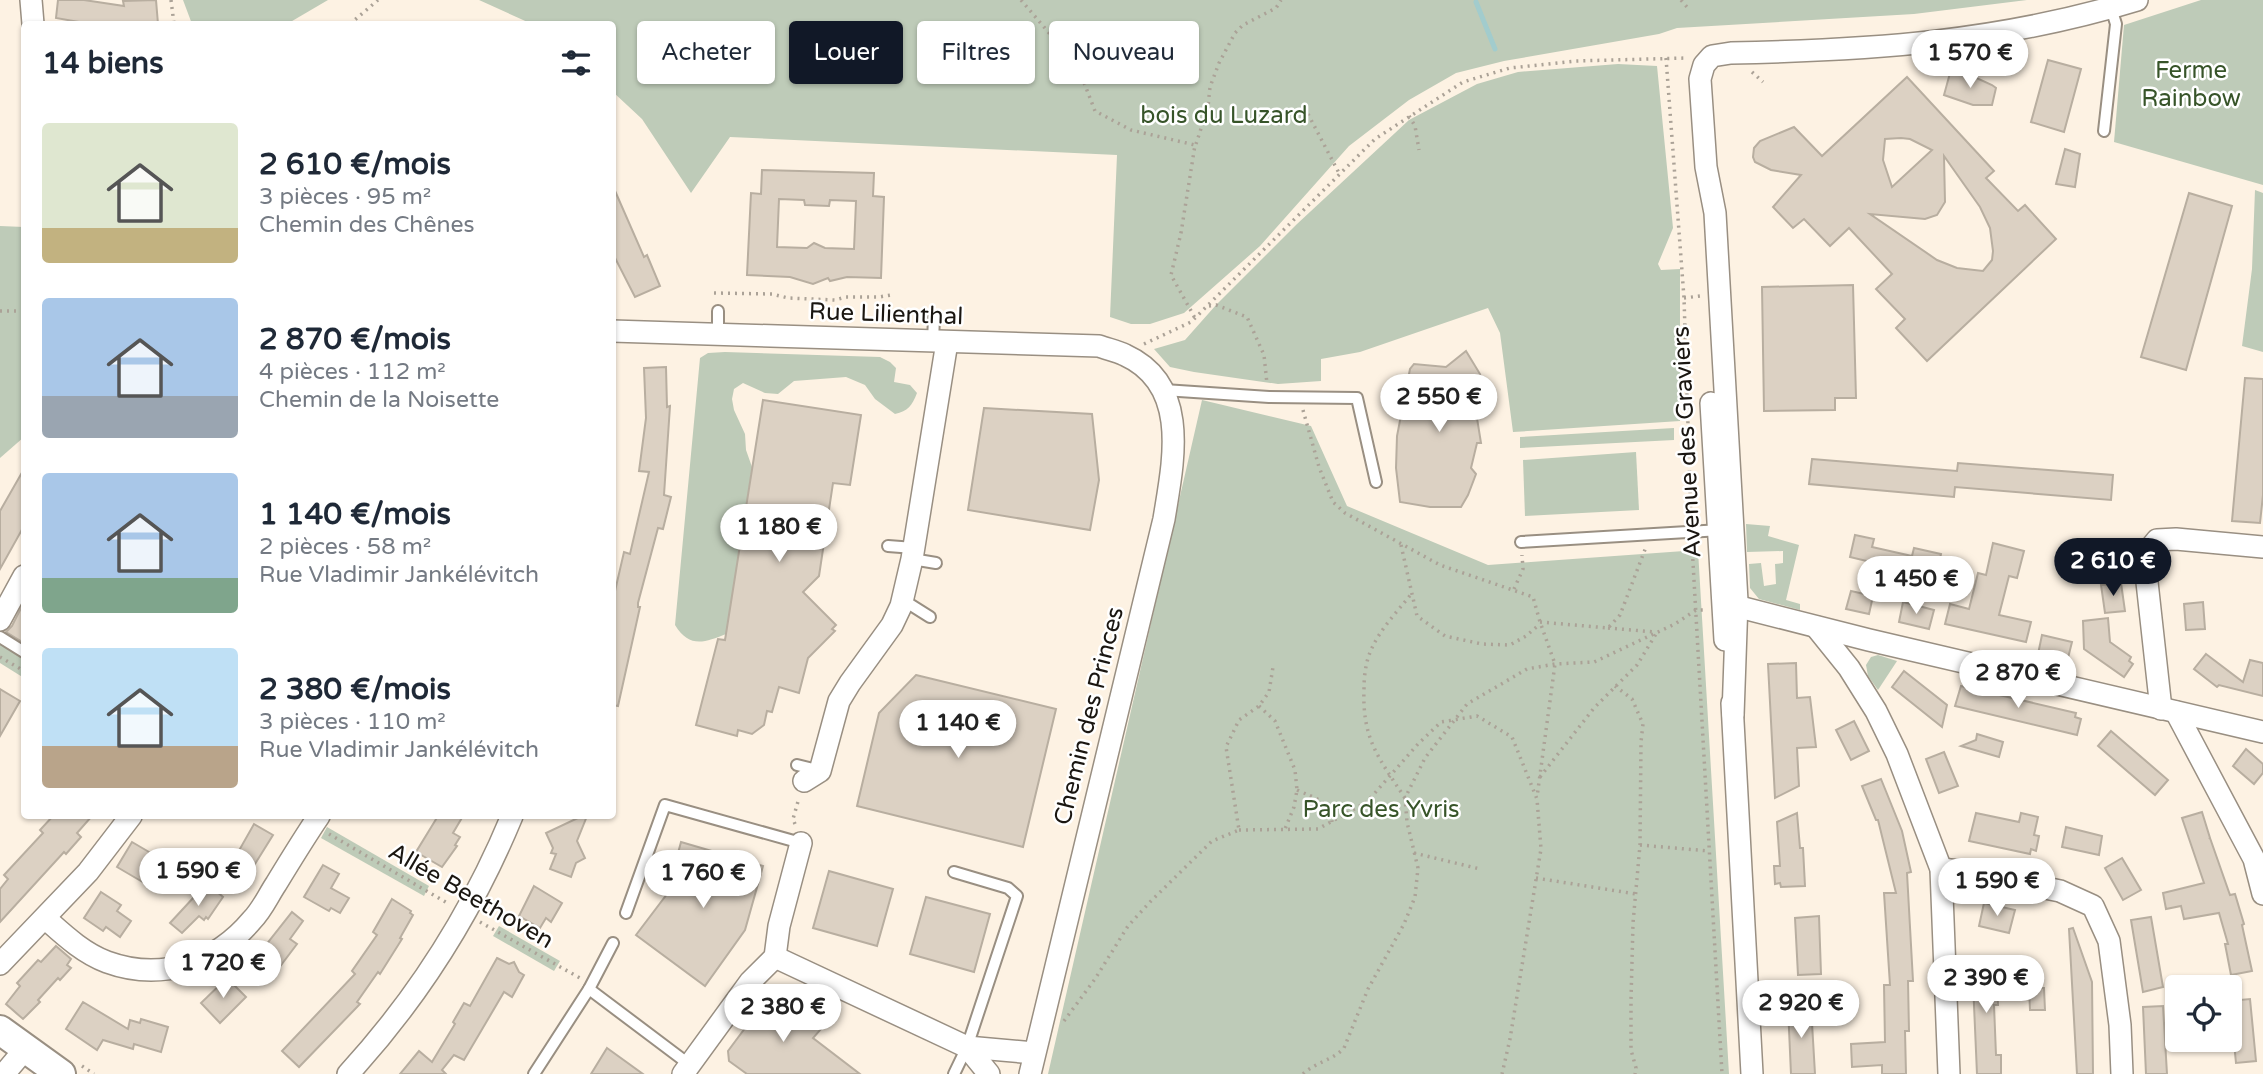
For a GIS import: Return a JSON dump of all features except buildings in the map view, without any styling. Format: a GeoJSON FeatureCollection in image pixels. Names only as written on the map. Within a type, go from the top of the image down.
{"type":"FeatureCollection","features":[{"type":"Feature","properties":{"kind":"street"},"geometry":{"type":"LineString","coordinates":[[31,0],[33,21]]}},
{"type":"Feature","properties":{"kind":"street"},"geometry":{"type":"LineString","coordinates":[[1704,65],[1712,57],[1731,53],[1831,51],[1946,42],[2004,33],[2137,0]]}},
{"type":"Feature","properties":{"kind":"street","name":"Avenue des Graviers"},"geometry":{"type":"LineString","coordinates":[[1704,65],[1700,79],[1706,167],[1714,213],[1733,715],[1752,1074]]}},
{"type":"Feature","properties":{"kind":"street","name":"Avenue des Graviers"},"geometry":{"type":"LineString","coordinates":[[1706,167],[1700,215],[1725,530]]}},
{"type":"Feature","properties":{"kind":"street","name":"Rue Lilienthal"},"geometry":{"type":"LineString","coordinates":[[616,331],[1099,346],[1126,355],[1150,372]]}},
{"type":"Feature","properties":{"kind":"street"},"geometry":{"type":"LineString","coordinates":[[807,772],[849,683],[892,625],[903,600],[913,554],[940,342]]}},
{"type":"Feature","properties":{"kind":"street","name":"Chemin des Princes"},"geometry":{"type":"LineString","coordinates":[[1032,1064],[1164,519],[1172,470],[1174,424],[1164,390],[1150,372]]}},
{"type":"Feature","properties":{"kind":"street"},"geometry":{"type":"LineString","coordinates":[[2263,547],[2176,539],[2157,540],[2148,551],[2145,564],[2168,711],[2254,859],[2263,894]]}},
{"type":"Feature","properties":{"kind":"street"},"geometry":{"type":"LineString","coordinates":[[0,620],[21,582]]}},
{"type":"Feature","properties":{"kind":"street"},"geometry":{"type":"LineString","coordinates":[[1729,605],[2263,732]]}},
{"type":"Feature","properties":{"kind":"street"},"geometry":{"type":"LineString","coordinates":[[1816,627],[1849,668],[1876,711],[1897,754],[1941,869],[1949,1074]]}},
{"type":"Feature","properties":{"kind":"street"},"geometry":{"type":"LineString","coordinates":[[0,964],[46,919],[88,872],[129,819]]}},
{"type":"Feature","properties":{"kind":"street"},"geometry":{"type":"LineString","coordinates":[[348,1074],[404,1008],[463,912],[490,864],[511,819]]}},
{"type":"Feature","properties":{"kind":"street"},"geometry":{"type":"LineString","coordinates":[[46,919],[80,948],[107,962],[138,970],[170,969],[201,962],[230,943],[254,919],[316,820]]}},
{"type":"Feature","properties":{"kind":"street"},"geometry":{"type":"LineString","coordinates":[[686,1070],[750,982],[775,957],[779,926],[801,843]]}},
{"type":"Feature","properties":{"kind":"street"},"geometry":{"type":"LineString","coordinates":[[1941,869],[1969,872],[2060,891],[2093,906],[2109,941],[2120,1025],[2123,1074]]}},
{"type":"Feature","properties":{"kind":"street"},"geometry":{"type":"LineString","coordinates":[[775,957],[967,1047],[1032,1064]]}},
{"type":"Feature","properties":{"kind":"street"},"geometry":{"type":"LineString","coordinates":[[0,1030],[61,1074]]}},
{"type":"Feature","properties":{"kind":"street"},"geometry":{"type":"LineString","coordinates":[[967,1047],[989,1074]]}},
{"type":"Feature","properties":{"kind":"street"},"geometry":{"type":"LineString","coordinates":[[4,1074],[26,1048]]}},
{"type":"Feature","properties":{"kind":"lane"},"geometry":{"type":"LineString","coordinates":[[2104,131],[2116,24],[2111,8]]}},
{"type":"Feature","properties":{"kind":"lane"},"geometry":{"type":"LineString","coordinates":[[718,311],[718,335]]}},
{"type":"Feature","properties":{"kind":"lane"},"geometry":{"type":"LineString","coordinates":[[934,317],[940,342]]}},
{"type":"Feature","properties":{"kind":"lane"},"geometry":{"type":"LineString","coordinates":[[1164,390],[1269,397],[1357,398],[1376,482]]}},
{"type":"Feature","properties":{"kind":"lane"},"geometry":{"type":"LineString","coordinates":[[1521,542],[1725,530]]}},
{"type":"Feature","properties":{"kind":"lane"},"geometry":{"type":"LineString","coordinates":[[888,546],[936,563]]}},
{"type":"Feature","properties":{"kind":"lane"},"geometry":{"type":"LineString","coordinates":[[903,600],[930,617]]}},
{"type":"Feature","properties":{"kind":"lane"},"geometry":{"type":"LineString","coordinates":[[0,637],[21,650]]}},
{"type":"Feature","properties":{"kind":"lane"},"geometry":{"type":"LineString","coordinates":[[626,913],[665,805],[801,843]]}},
{"type":"Feature","properties":{"kind":"lane"},"geometry":{"type":"LineString","coordinates":[[954,872],[1008,888],[1017,896],[967,1047],[954,1074]]}},
{"type":"Feature","properties":{"kind":"lane"},"geometry":{"type":"LineString","coordinates":[[534,1074],[589,989],[613,943]]}},
{"type":"Feature","properties":{"kind":"lane"},"geometry":{"type":"LineString","coordinates":[[589,989],[686,1070]]}},
{"type":"Feature","properties":{"kind":"path"},"geometry":{"type":"LineString","coordinates":[[171,0],[174,21]]}},
{"type":"Feature","properties":{"kind":"path"},"geometry":{"type":"LineString","coordinates":[[354,21],[378,0]]}},
{"type":"Feature","properties":{"kind":"path"},"geometry":{"type":"LineString","coordinates":[[1021,0],[1078,67],[1095,111],[1131,130],[1195,145]]}},
{"type":"Feature","properties":{"kind":"path"},"geometry":{"type":"LineString","coordinates":[[1195,317],[1171,275],[1181,233],[1195,145],[1208,107],[1210,87],[1219,63],[1236,33],[1243,25],[1276,8],[1281,0]]}},
{"type":"Feature","properties":{"kind":"path"},"geometry":{"type":"LineString","coordinates":[[1681,0],[1687,7]]}},
{"type":"Feature","properties":{"kind":"path"},"geometry":{"type":"LineString","coordinates":[[1666,58],[1684,298],[1692,532],[1722,1074]]}},
{"type":"Feature","properties":{"kind":"path"},"geometry":{"type":"LineString","coordinates":[[1144,344],[1195,317],[1375,139],[1463,82],[1510,68],[1576,61],[1685,58],[1704,65]]}},
{"type":"Feature","properties":{"kind":"path"},"geometry":{"type":"LineString","coordinates":[[1308,114],[1340,175]]}},
{"type":"Feature","properties":{"kind":"path"},"geometry":{"type":"LineString","coordinates":[[1409,116],[1415,126],[1419,150]]}},
{"type":"Feature","properties":{"kind":"path"},"geometry":{"type":"LineString","coordinates":[[714,293],[772,294],[788,298],[835,300],[891,295]]}},
{"type":"Feature","properties":{"kind":"path"},"geometry":{"type":"LineString","coordinates":[[1684,298],[1706,296]]}},
{"type":"Feature","properties":{"kind":"path"},"geometry":{"type":"LineString","coordinates":[[1207,306],[1216,305],[1247,317],[1264,355],[1269,397]]}},
{"type":"Feature","properties":{"kind":"path"},"geometry":{"type":"LineString","coordinates":[[0,311],[21,311]]}},
{"type":"Feature","properties":{"kind":"path"},"geometry":{"type":"LineString","coordinates":[[1299,397],[1333,502],[1345,513],[1440,565],[1533,597],[1555,664],[1537,799],[1541,849],[1502,1074]]}},
{"type":"Feature","properties":{"kind":"path"},"geometry":{"type":"LineString","coordinates":[[1608,628],[1620,615],[1651,535]]}},
{"type":"Feature","properties":{"kind":"path"},"geometry":{"type":"LineString","coordinates":[[1514,589],[1523,569],[1521,542]]}},
{"type":"Feature","properties":{"kind":"path"},"geometry":{"type":"LineString","coordinates":[[1401,545],[1417,616],[1445,636],[1482,644],[1510,645],[1527,636],[1540,623],[1657,632]]}},
{"type":"Feature","properties":{"kind":"path"},"geometry":{"type":"LineString","coordinates":[[1304,1074],[1314,1064],[1338,1055],[1344,1048],[1368,989],[1404,924],[1415,897],[1418,868],[1407,822],[1405,797],[1368,739],[1364,719],[1364,679],[1370,652],[1380,634],[1412,593]]}},
{"type":"Feature","properties":{"kind":"path"},"geometry":{"type":"LineString","coordinates":[[1405,797],[1425,758],[1467,704],[1527,669],[1594,662],[1675,624],[1696,610]]}},
{"type":"Feature","properties":{"kind":"path"},"geometry":{"type":"LineString","coordinates":[[1540,778],[1594,708],[1637,665],[1657,632]]}},
{"type":"Feature","properties":{"kind":"path"},"geometry":{"type":"LineString","coordinates":[[0,657],[21,669]]}},
{"type":"Feature","properties":{"kind":"path"},"geometry":{"type":"LineString","coordinates":[[1239,830],[1226,747],[1239,720],[1259,706],[1269,692],[1273,667]]}},
{"type":"Feature","properties":{"kind":"path"},"geometry":{"type":"LineString","coordinates":[[1615,686],[1632,699],[1643,724],[1630,1050],[1636,1068],[1635,1074]]}},
{"type":"Feature","properties":{"kind":"path"},"geometry":{"type":"LineString","coordinates":[[1259,706],[1275,721],[1295,770],[1297,790],[1294,807],[1285,829]]}},
{"type":"Feature","properties":{"kind":"path"},"geometry":{"type":"LineString","coordinates":[[1095,979],[1128,926],[1212,841],[1239,830],[1318,829],[1332,822],[1367,802],[1441,722],[1477,716],[1512,737],[1537,799]]}},
{"type":"Feature","properties":{"kind":"path"},"geometry":{"type":"LineString","coordinates":[[801,843],[793,819],[807,772]]}},
{"type":"Feature","properties":{"kind":"path"},"geometry":{"type":"LineString","coordinates":[[1297,790],[1325,803],[1330,810],[1332,822]]}},
{"type":"Feature","properties":{"kind":"path","name":"Allée Beethoven"},"geometry":{"type":"LineString","coordinates":[[316,820],[463,912],[582,979],[589,989]]}},
{"type":"Feature","properties":{"kind":"path"},"geometry":{"type":"LineString","coordinates":[[1640,845],[1709,851]]}},
{"type":"Feature","properties":{"kind":"path"},"geometry":{"type":"LineString","coordinates":[[1414,853],[1480,869]]}},
{"type":"Feature","properties":{"kind":"path"},"geometry":{"type":"LineString","coordinates":[[1536,878],[1636,894]]}},
{"type":"Feature","properties":{"kind":"green space"},"geometry":{"type":"Polygon","coordinates":[[[183,0],[328,0],[292,21],[191,21],[183,0]]]}},
{"type":"Feature","properties":{"kind":"green space","name":"bois du Luzard"},"geometry":{"type":"Polygon","coordinates":[[[479,0],[2027,0],[1914,14],[1677,28],[1659,34],[1504,61],[1456,73],[1409,100],[1349,146],[1260,246],[1184,313],[1150,324],[1131,324],[1110,317],[1117,155],[730,137],[691,193],[642,119],[616,95],[616,21],[525,21],[479,0]]]}},
{"type":"Feature","properties":{"kind":"green space","name":"Ferme Rainbow"},"geometry":{"type":"Polygon","coordinates":[[[2201,0],[2263,0],[2263,185],[2114,142],[2124,25],[2201,0]]]}},
{"type":"Feature","properties":{"kind":"green space"},"geometry":{"type":"Polygon","coordinates":[[[1618,64],[1657,66],[1673,228],[1658,264],[1661,270],[1680,269],[1680,421],[1513,432],[1500,333],[1488,308],[1360,352],[1321,359],[1321,381],[1278,384],[1194,372],[1170,367],[1154,349],[1185,340],[1297,224],[1409,120],[1477,84],[1518,72],[1618,64]]]}},
{"type":"Feature","properties":{"kind":"green space"},"geometry":{"type":"Polygon","coordinates":[[[2255,190],[2263,193],[2263,352],[2242,346],[2252,269],[2255,190]]]}},
{"type":"Feature","properties":{"kind":"green space"},"geometry":{"type":"Polygon","coordinates":[[[0,226],[21,227],[21,440],[0,458],[0,226]]]}},
{"type":"Feature","properties":{"kind":"green space"},"geometry":{"type":"Polygon","coordinates":[[[708,353],[880,357],[896,368],[894,382],[910,385],[917,393],[909,407],[895,414],[875,399],[865,385],[846,377],[794,381],[778,394],[765,393],[743,383],[734,389],[734,410],[745,434],[746,450],[752,467],[726,634],[698,642],[686,637],[675,625],[700,358],[708,353]]]}},
{"type":"Feature","properties":{"kind":"green space","name":"Parc des Yvris"},"geometry":{"type":"Polygon","coordinates":[[[1202,400],[1311,426],[1347,506],[1488,565],[1698,550],[1729,1074],[1048,1074],[1202,400]]]}},
{"type":"Feature","properties":{"kind":"green space"},"geometry":{"type":"Polygon","coordinates":[[[1674,428],[1674,440],[1520,448],[1520,437],[1674,428]]]}},
{"type":"Feature","properties":{"kind":"green space"},"geometry":{"type":"Polygon","coordinates":[[[1636,452],[1639,510],[1525,516],[1523,460],[1636,452]]]}},
{"type":"Feature","properties":{"kind":"green space"},"geometry":{"type":"Polygon","coordinates":[[[1746,524],[1770,526],[1768,536],[1799,545],[1786,600],[1800,604],[1800,610],[1759,599],[1750,588],[1749,564],[1761,563],[1764,586],[1776,584],[1775,564],[1783,563],[1783,551],[1747,552],[1746,524]]]}},
{"type":"Feature","properties":{"kind":"green space"},"geometry":{"type":"Polygon","coordinates":[[[4,632],[21,642],[21,676],[0,663],[0,638],[4,632]]]}},
{"type":"Feature","properties":{"kind":"green space"},"geometry":{"type":"Polygon","coordinates":[[[1878,655],[1897,661],[1878,690],[1868,676],[1866,665],[1871,657],[1878,655]]]}},
{"type":"Feature","properties":{"kind":"green space"},"geometry":{"type":"Polygon","coordinates":[[[327,827],[429,886],[424,896],[321,838],[327,827]]]}},
{"type":"Feature","properties":{"kind":"green space"},"geometry":{"type":"Polygon","coordinates":[[[499,926],[560,961],[554,971],[493,936],[499,926]]]}},
{"type":"Feature","properties":{"kind":"waterway"},"geometry":{"type":"LineString","coordinates":[[1476,2],[1495,49]]}}]}
